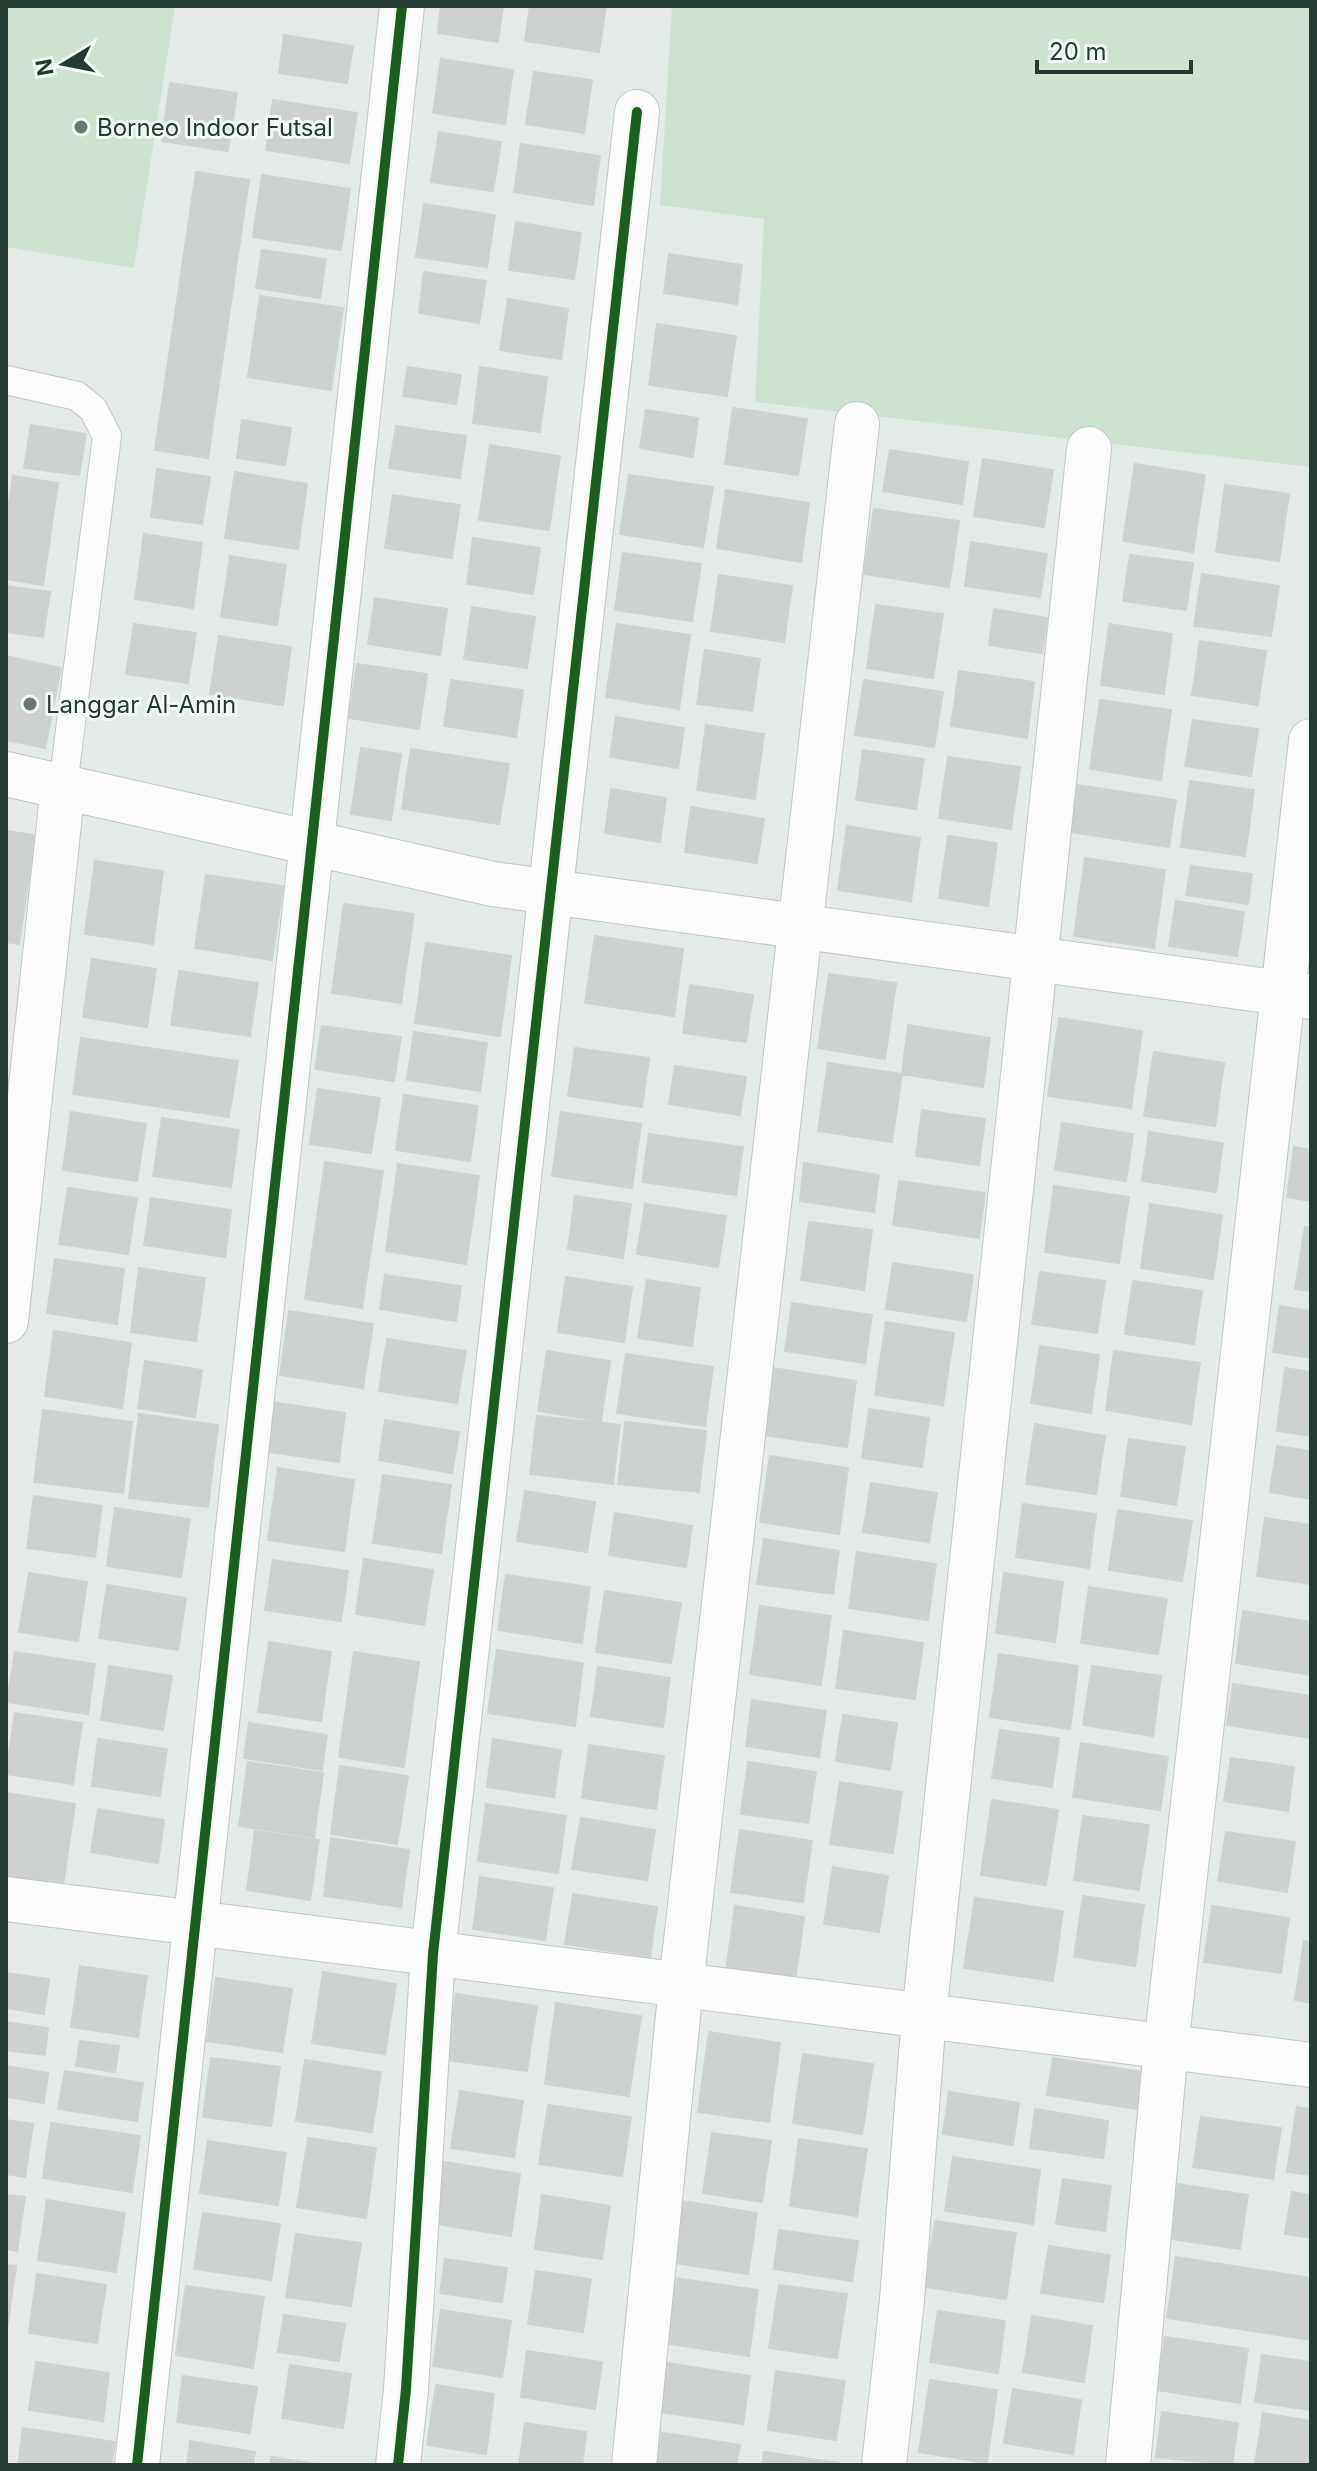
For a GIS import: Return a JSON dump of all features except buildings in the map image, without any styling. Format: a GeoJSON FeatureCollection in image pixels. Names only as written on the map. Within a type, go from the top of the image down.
{"type":"FeatureCollection","features":[{"type":"Feature","properties":{"kind":"street"},"geometry":{"type":"LineString","coordinates":[[137,2465],[402,6]]}},
{"type":"Feature","properties":{"kind":"street"},"geometry":{"type":"LineString","coordinates":[[398,2465],[406,2389],[433,1954],[637,112]]}},
{"type":"Feature","properties":{"kind":"street"},"geometry":{"type":"LineString","coordinates":[[634,2465],[681,1985],[857,424]]}},
{"type":"Feature","properties":{"kind":"street"},"geometry":{"type":"LineString","coordinates":[[884,2465],[902,2300],[924,2016],[1089,449]]}},
{"type":"Feature","properties":{"kind":"street"},"geometry":{"type":"LineString","coordinates":[[1128,2465],[1166,2047],[1297,995],[1311,741]]}},
{"type":"Feature","properties":{"kind":"street"},"geometry":{"type":"LineString","coordinates":[[6,774],[493,884],[1297,995]]}},
{"type":"Feature","properties":{"kind":"street"},"geometry":{"type":"LineString","coordinates":[[6,1321],[63,786]]}},
{"type":"Feature","properties":{"kind":"street"},"geometry":{"type":"LineString","coordinates":[[6,1899],[1311,2065]]}},
{"type":"Feature","properties":{"kind":"lane"},"geometry":{"type":"LineString","coordinates":[[6,380],[77,396],[93,409],[107,436],[63,786]]}},
{"type":"Feature","properties":{"kind":"green space","name":"Borneo Indoor Futsal"},"geometry":{"type":"Polygon","coordinates":[[[6,6],[175,6],[134,268],[6,247],[6,6]]]}},
{"type":"Feature","properties":{"kind":"green space"},"geometry":{"type":"Polygon","coordinates":[[[672,6],[1311,6],[1311,467],[755,402],[764,219],[660,205],[672,6]]]}},
{"type":"Feature","properties":{"kind":"cycle path"},"geometry":{"type":"LineString","coordinates":[[137,2465],[402,6]]}},
{"type":"Feature","properties":{"kind":"cycle path"},"geometry":{"type":"LineString","coordinates":[[398,2465],[406,2389],[433,1954],[637,112]]}},
{"type":"Feature","properties":{"kind":"place","name":"Borneo Indoor Futsal"},"geometry":{"type":"Point","coordinates":[81,127]}},
{"type":"Feature","properties":{"kind":"place","name":"Langgar Al-Amin"},"geometry":{"type":"Point","coordinates":[30,704]}}]}
